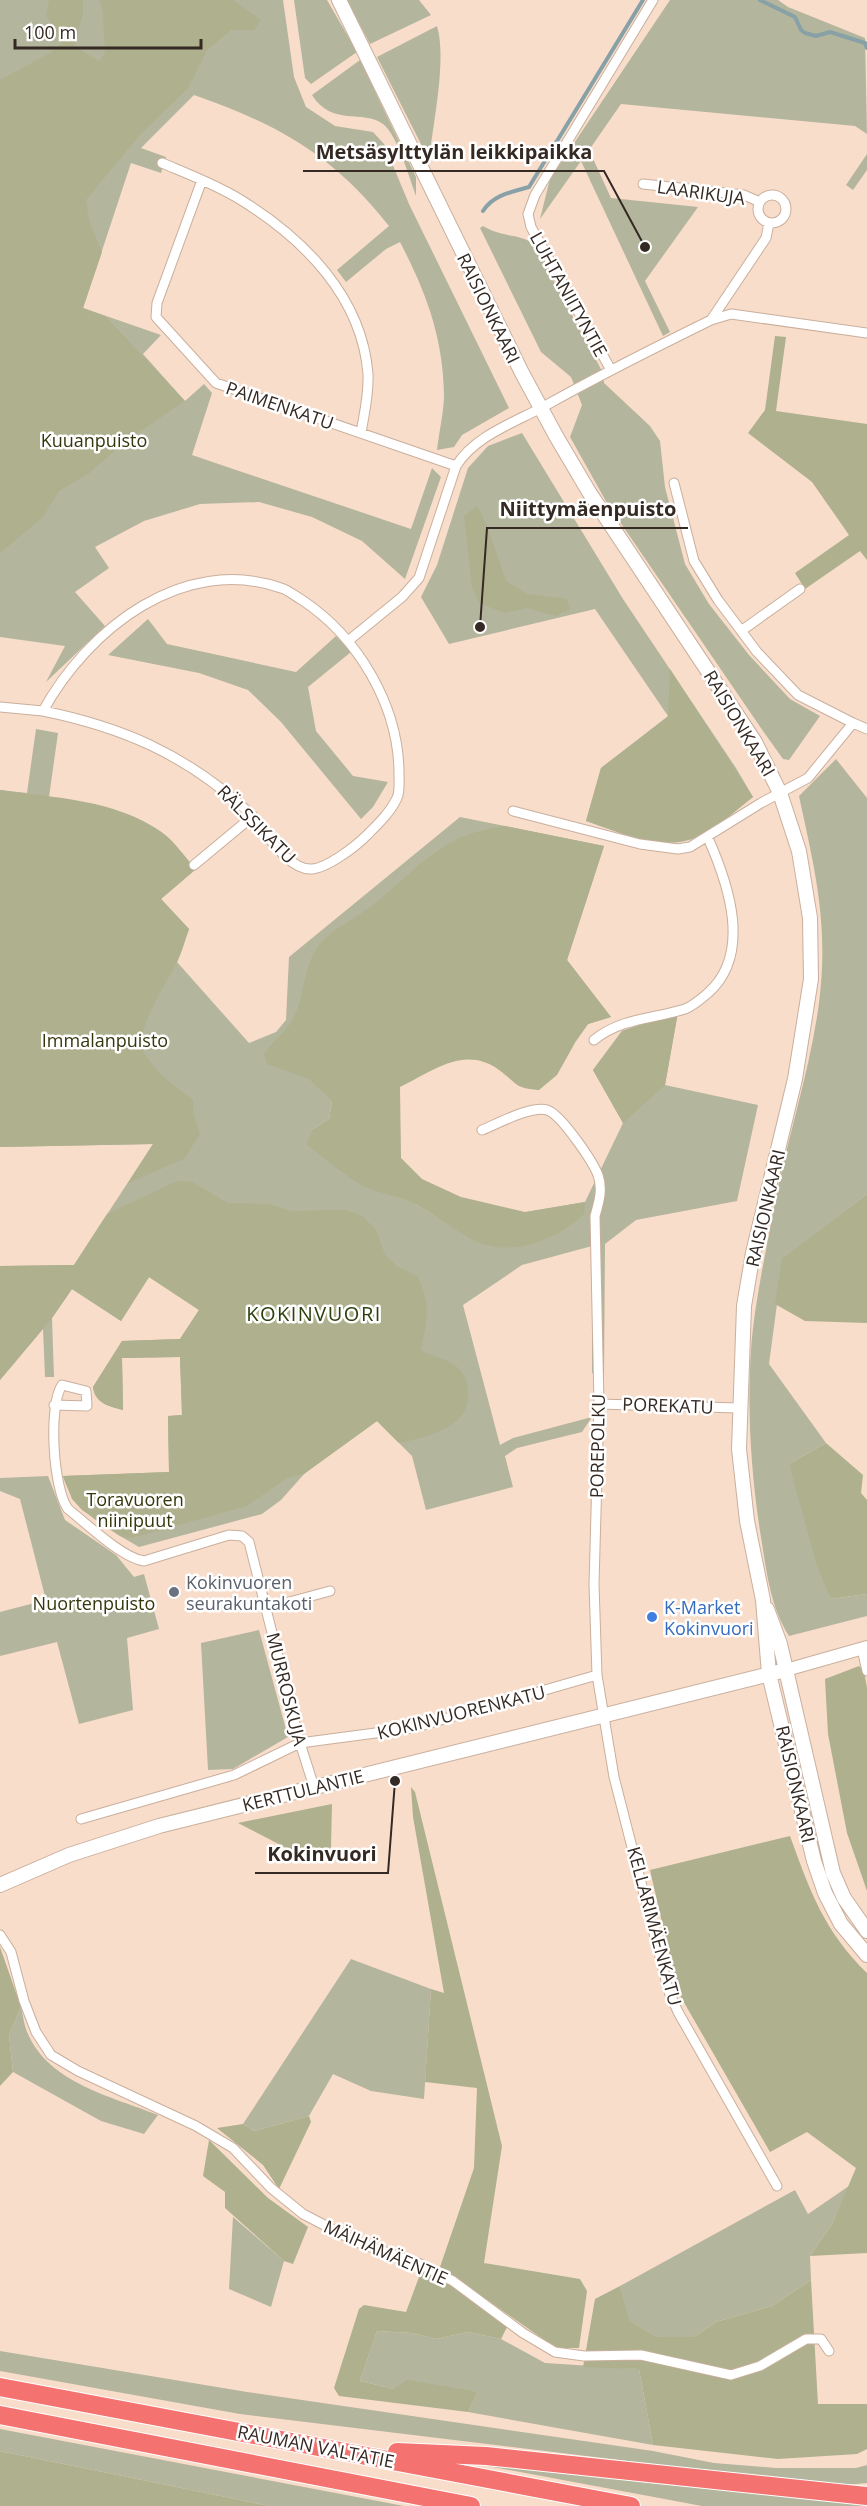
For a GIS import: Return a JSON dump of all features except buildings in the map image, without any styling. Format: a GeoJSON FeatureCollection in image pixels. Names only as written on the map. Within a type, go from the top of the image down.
{"type":"FeatureCollection","features":[{"type":"Feature","properties":{"kind":"highway","name":"RAUMAN VALTATIE"},"geometry":{"type":"LineString","coordinates":[[0,2387],[631,2506]]}},
{"type":"Feature","properties":{"kind":"highway","name":"RAUMAN VALTATIE"},"geometry":{"type":"LineString","coordinates":[[0,2415],[471,2506]]}},
{"type":"Feature","properties":{"kind":"highway"},"geometry":{"type":"LineString","coordinates":[[335,2450],[486,2456],[867,2496]]}},
{"type":"Feature","properties":{"kind":"main road","name":"RAISIONKAARI"},"geometry":{"type":"LineString","coordinates":[[339,0],[540,408],[589,492],[755,742],[780,793],[799,851],[810,918],[811,979],[795,1079],[753,1253],[744,1306],[738,1408],[741,1482],[763,1600],[769,1674],[819,1879],[841,1924],[867,1955]]}},
{"type":"Feature","properties":{"kind":"main road","name":"RAISIONKAARI"},"geometry":{"type":"LineString","coordinates":[[763,1600],[780,1644],[833,1873],[844,1898],[867,1931]]}},
{"type":"Feature","properties":{"kind":"main road","name":"KERTTULANTIE"},"geometry":{"type":"LineString","coordinates":[[0,1885],[69,1855],[159,1826],[786,1670]]}},
{"type":"Feature","properties":{"kind":"street","name":"LUHTANIITYNTIE"},"geometry":{"type":"LineString","coordinates":[[611,370],[531,227],[528,214],[545,176],[653,0]]}},
{"type":"Feature","properties":{"kind":"street"},"geometry":{"type":"LineString","coordinates":[[162,163],[240,199],[307,250],[335,282],[348,305],[364,351],[368,396],[361,433]]}},
{"type":"Feature","properties":{"kind":"street","name":"PAIMENKATU"},"geometry":{"type":"LineString","coordinates":[[202,180],[157,303],[156,317],[216,383],[456,466]]}},
{"type":"Feature","properties":{"kind":"street","name":"LAARIKUJA"},"geometry":{"type":"LineString","coordinates":[[643,184],[744,195],[760,202]]}},
{"type":"Feature","properties":{"kind":"street"},"geometry":{"type":"LineString","coordinates":[[774,195],[784,203],[786,212],[782,220],[769,223],[759,215],[760,202],[766,196],[774,195]]}},
{"type":"Feature","properties":{"kind":"street"},"geometry":{"type":"LineString","coordinates":[[711,320],[766,238],[769,223]]}},
{"type":"Feature","properties":{"kind":"street"},"geometry":{"type":"LineString","coordinates":[[348,641],[402,597],[419,578],[456,466],[473,446],[611,370],[711,320],[731,314],[866,332]]}},
{"type":"Feature","properties":{"kind":"street"},"geometry":{"type":"LineString","coordinates":[[674,483],[694,561],[718,600],[741,631],[798,695],[867,729]]}},
{"type":"Feature","properties":{"kind":"street","name":"RÄLSSIKATU"},"geometry":{"type":"LineString","coordinates":[[0,707],[43,711],[95,722],[178,758],[214,782],[253,816],[295,865],[312,869],[335,859],[360,842],[380,822],[399,796],[399,756],[389,713],[370,672],[348,641],[316,610],[283,588],[250,580],[212,580],[172,590],[135,608],[97,641],[53,693],[43,711]]}},
{"type":"Feature","properties":{"kind":"street"},"geometry":{"type":"LineString","coordinates":[[741,631],[801,589]]}},
{"type":"Feature","properties":{"kind":"street"},"geometry":{"type":"LineString","coordinates":[[513,811],[663,848],[690,847],[808,778],[853,723]]}},
{"type":"Feature","properties":{"kind":"street"},"geometry":{"type":"LineString","coordinates":[[194,865],[253,816]]}},
{"type":"Feature","properties":{"kind":"street"},"geometry":{"type":"LineString","coordinates":[[594,1040],[609,1028],[687,1008],[722,977],[733,950],[731,908],[708,838]]}},
{"type":"Feature","properties":{"kind":"street","name":"POREPOLKU"},"geometry":{"type":"LineString","coordinates":[[482,1130],[532,1110],[547,1110],[559,1117],[598,1175],[601,1195],[595,1216],[599,1404],[594,1584],[597,1675]]}},
{"type":"Feature","properties":{"kind":"street","name":"MURROSKUJA"},"geometry":{"type":"LineString","coordinates":[[54,1404],[56,1466],[62,1502],[68,1509],[136,1560],[144,1561],[229,1535],[242,1536],[249,1542],[300,1743],[314,1787]]}},
{"type":"Feature","properties":{"kind":"street","name":"POREKATU"},"geometry":{"type":"LineString","coordinates":[[599,1404],[738,1408]]}},
{"type":"Feature","properties":{"kind":"street"},"geometry":{"type":"LineString","coordinates":[[267,1608],[330,1591]]}},
{"type":"Feature","properties":{"kind":"street"},"geometry":{"type":"LineString","coordinates":[[786,1670],[865,1648],[867,1671]]}},
{"type":"Feature","properties":{"kind":"street"},"geometry":{"type":"LineString","coordinates":[[597,1675],[603,1714]]}},
{"type":"Feature","properties":{"kind":"street","name":"KOKINVUORENKATU"},"geometry":{"type":"LineString","coordinates":[[81,1819],[234,1775],[300,1743],[413,1728],[597,1675]]}},
{"type":"Feature","properties":{"kind":"street","name":"KELLARIMÄENKATU"},"geometry":{"type":"LineString","coordinates":[[603,1714],[614,1777],[669,1992],[678,2012],[777,2186]]}},
{"type":"Feature","properties":{"kind":"street","name":"MÄIHÄMÄENTIE"},"geometry":{"type":"LineString","coordinates":[[0,1935],[11,1952],[24,2001],[36,2032],[51,2055],[78,2071],[206,2132],[232,2148],[271,2188],[303,2214],[359,2243],[418,2263],[453,2281],[523,2333],[555,2352],[584,2356],[641,2355],[731,2375],[760,2366],[806,2339],[820,2339],[829,2351]]}},
{"type":"Feature","properties":{"kind":"green space","name":"Kuuanpuisto"},"geometry":{"type":"Polygon","coordinates":[[[0,0],[283,0],[294,77],[306,107],[335,126],[373,132],[384,144],[409,204],[509,408],[462,435],[454,447],[437,450],[444,401],[440,353],[425,297],[400,242],[386,249],[346,282],[337,270],[389,226],[368,201],[325,161],[278,131],[224,106],[194,95],[141,148],[166,157],[161,173],[131,163],[83,308],[161,335],[143,354],[185,401],[204,384],[212,393],[192,455],[411,529],[432,468],[441,477],[405,579],[362,541],[312,517],[259,502],[200,504],[144,521],[95,547],[109,568],[75,592],[105,626],[46,682],[65,646],[0,637],[0,0]]]}},
{"type":"Feature","properties":{"kind":"green space"},"geometry":{"type":"Polygon","coordinates":[[[49,0],[83,0],[83,13],[74,46],[99,61],[105,53],[100,0],[233,0],[261,20],[254,30],[231,30],[207,50],[188,88],[138,137],[86,200],[89,221],[102,252],[83,308],[105,316],[185,401],[127,440],[88,474],[59,491],[43,517],[0,553],[0,80],[50,53],[62,43],[46,15],[49,0]]]}},
{"type":"Feature","properties":{"kind":"green space"},"geometry":{"type":"Polygon","coordinates":[[[294,0],[327,0],[357,52],[311,84],[305,78],[294,0]]]}},
{"type":"Feature","properties":{"kind":"green space"},"geometry":{"type":"Polygon","coordinates":[[[347,0],[419,0],[431,15],[370,44],[347,0]]]}},
{"type":"Feature","properties":{"kind":"green space"},"geometry":{"type":"Polygon","coordinates":[[[670,0],[778,0],[788,7],[865,38],[867,134],[855,126],[621,104],[589,150],[611,198],[698,207],[645,281],[670,332],[663,336],[581,161],[540,219],[550,179],[670,0]]]}},
{"type":"Feature","properties":{"kind":"green space"},"geometry":{"type":"Polygon","coordinates":[[[437,26],[440,40],[440,73],[429,160],[377,57],[437,26]]]}},
{"type":"Feature","properties":{"kind":"green space"},"geometry":{"type":"Polygon","coordinates":[[[360,60],[416,177],[416,196],[394,138],[383,124],[375,120],[329,111],[312,95],[360,60]]]}},
{"type":"Feature","properties":{"kind":"green space"},"geometry":{"type":"Polygon","coordinates":[[[867,154],[867,170],[853,190],[846,185],[867,154]]]}},
{"type":"Feature","properties":{"kind":"green space"},"geometry":{"type":"Polygon","coordinates":[[[483,226],[534,244],[603,373],[604,383],[650,426],[660,441],[665,487],[685,564],[709,604],[749,655],[790,699],[820,716],[789,760],[783,759],[763,731],[607,503],[570,437],[582,405],[571,377],[541,352],[480,228],[483,226]]]}},
{"type":"Feature","properties":{"kind":"green space"},"geometry":{"type":"Polygon","coordinates":[[[775,336],[786,337],[776,411],[867,424],[867,560],[860,551],[805,589],[795,573],[849,535],[812,482],[748,433],[765,410],[775,336]]]}},
{"type":"Feature","properties":{"kind":"green space"},"geometry":{"type":"Polygon","coordinates":[[[522,433],[623,599],[753,797],[699,836],[671,843],[657,842],[586,821],[601,768],[668,716],[595,609],[449,644],[421,597],[437,565],[468,468],[488,446],[522,433]]]}},
{"type":"Feature","properties":{"kind":"green space"},"geometry":{"type":"Polygon","coordinates":[[[477,506],[487,525],[506,581],[527,594],[567,599],[570,609],[556,616],[527,608],[505,613],[479,603],[472,587],[464,516],[477,506]]]}},
{"type":"Feature","properties":{"kind":"green space"},"geometry":{"type":"Polygon","coordinates":[[[148,619],[167,644],[296,672],[336,636],[351,652],[308,687],[316,731],[353,776],[388,782],[373,807],[361,819],[281,722],[248,690],[199,673],[108,655],[148,619]]]}},
{"type":"Feature","properties":{"kind":"green space"},"geometry":{"type":"Polygon","coordinates":[[[670,669],[753,797],[713,828],[699,836],[685,840],[671,842],[642,839],[586,821],[601,768],[668,717],[670,669]]]}},
{"type":"Feature","properties":{"kind":"green space","name":"Toravuoren niinipuut"},"geometry":{"type":"Polygon","coordinates":[[[36,729],[58,733],[49,797],[107,808],[147,823],[170,839],[196,869],[161,899],[189,929],[177,962],[249,1043],[276,1032],[286,1020],[289,957],[460,817],[604,846],[567,960],[611,1017],[588,1024],[576,1041],[533,967],[332,1101],[329,1119],[313,1129],[359,1183],[412,1202],[451,1225],[585,1202],[623,1123],[593,1070],[622,1031],[678,1012],[665,1085],[758,1105],[737,1201],[636,1220],[605,1244],[604,1378],[592,1373],[592,1246],[522,1265],[463,1305],[500,1445],[513,1438],[592,1417],[582,1432],[517,1448],[505,1456],[513,1487],[426,1510],[412,1456],[377,1421],[305,1473],[281,1500],[262,1514],[139,1547],[84,1510],[68,1489],[63,1476],[169,1472],[168,1416],[182,1415],[180,1357],[122,1358],[123,1410],[99,1400],[93,1387],[122,1341],[180,1339],[199,1310],[149,1277],[121,1321],[72,1289],[52,1318],[54,1377],[45,1377],[43,1329],[0,1380],[0,1266],[74,1265],[153,1144],[0,1147],[0,790],[27,793],[36,729]]]}},
{"type":"Feature","properties":{"kind":"green space"},"geometry":{"type":"Polygon","coordinates":[[[836,759],[867,798],[867,1194],[783,1259],[769,1364],[826,1443],[789,1464],[831,1599],[867,1594],[867,1616],[789,1636],[773,1598],[757,1509],[750,1418],[751,1350],[757,1297],[785,1156],[810,1054],[822,974],[819,898],[799,796],[836,759]]]}},
{"type":"Feature","properties":{"kind":"green space","name":"Immalanpuisto"},"geometry":{"type":"Polygon","coordinates":[[[0,790],[63,798],[104,806],[124,813],[166,835],[196,869],[161,899],[189,929],[178,960],[147,1020],[142,1043],[144,1052],[154,1066],[166,1079],[193,1100],[193,1113],[200,1134],[184,1159],[128,1183],[153,1144],[0,1147],[0,790]]]}},
{"type":"Feature","properties":{"kind":"green space"},"geometry":{"type":"Polygon","coordinates":[[[505,826],[604,846],[567,960],[611,1017],[588,1024],[557,1075],[539,1090],[520,1086],[499,1070],[474,1060],[449,1063],[400,1087],[401,1158],[422,1179],[461,1197],[525,1212],[585,1202],[584,1214],[573,1224],[545,1239],[514,1247],[483,1244],[469,1238],[415,1204],[358,1183],[338,1169],[306,1144],[313,1129],[329,1119],[332,1101],[309,1079],[267,1064],[264,1054],[292,1021],[312,958],[326,938],[377,901],[443,847],[468,835],[505,826]]]}},
{"type":"Feature","properties":{"kind":"green space"},"geometry":{"type":"Polygon","coordinates":[[[678,1012],[665,1085],[623,1123],[593,1070],[622,1031],[678,1012]]]}},
{"type":"Feature","properties":{"kind":"green space","name":"Toravuoren niinipuut"},"geometry":{"type":"Polygon","coordinates":[[[177,1181],[192,1182],[228,1203],[269,1204],[292,1211],[346,1210],[362,1216],[376,1230],[385,1255],[398,1267],[417,1276],[425,1296],[427,1313],[421,1350],[450,1362],[463,1373],[468,1393],[467,1405],[462,1415],[454,1423],[433,1434],[399,1443],[377,1421],[304,1474],[287,1478],[247,1506],[132,1538],[120,1536],[82,1510],[72,1499],[63,1476],[169,1472],[168,1416],[182,1415],[180,1357],[122,1358],[123,1410],[99,1400],[93,1387],[122,1341],[180,1339],[199,1310],[149,1277],[121,1321],[72,1289],[52,1318],[0,1380],[0,1266],[74,1265],[107,1214],[177,1181]]]}},
{"type":"Feature","properties":{"kind":"green space"},"geometry":{"type":"Polygon","coordinates":[[[867,1194],[867,1323],[805,1321],[775,1304],[782,1259],[867,1194]]]}},
{"type":"Feature","properties":{"kind":"green space"},"geometry":{"type":"Polygon","coordinates":[[[826,1443],[863,1475],[861,1493],[867,1500],[867,1594],[831,1599],[817,1566],[789,1464],[826,1443]]]}},
{"type":"Feature","properties":{"kind":"green space","name":"Nuortenpuisto"},"geometry":{"type":"Polygon","coordinates":[[[48,1476],[65,1520],[116,1555],[134,1577],[144,1574],[159,1629],[127,1638],[133,1710],[79,1724],[57,1642],[0,1656],[0,1612],[46,1600],[20,1499],[0,1491],[0,1478],[48,1476]]]}},
{"type":"Feature","properties":{"kind":"green space"},"geometry":{"type":"Polygon","coordinates":[[[259,1630],[288,1737],[233,1769],[208,1770],[201,1643],[259,1630]]]}},
{"type":"Feature","properties":{"kind":"green space"},"geometry":{"type":"Polygon","coordinates":[[[859,1666],[864,1671],[867,1688],[867,1891],[847,1833],[828,1734],[825,1679],[859,1666]]]}},
{"type":"Feature","properties":{"kind":"green space"},"geometry":{"type":"Polygon","coordinates":[[[411,1787],[415,1792],[502,2146],[484,2263],[580,2279],[587,2291],[579,2348],[556,2348],[440,2267],[474,2168],[477,2088],[425,2082],[431,1989],[444,1993],[413,1817],[411,1787]]]}},
{"type":"Feature","properties":{"kind":"green space"},"geometry":{"type":"Polygon","coordinates":[[[332,1804],[331,1847],[324,1857],[292,1851],[238,1823],[332,1804]]]}},
{"type":"Feature","properties":{"kind":"green space"},"geometry":{"type":"Polygon","coordinates":[[[790,1836],[804,1875],[829,1926],[867,1973],[867,2253],[810,2256],[832,2224],[856,2168],[807,2132],[770,2152],[678,1992],[650,1870],[790,1836]]]}},
{"type":"Feature","properties":{"kind":"green space"},"geometry":{"type":"Polygon","coordinates":[[[0,1947],[21,2007],[9,2035],[13,2072],[0,2086],[0,1947]]]}},
{"type":"Feature","properties":{"kind":"green space"},"geometry":{"type":"Polygon","coordinates":[[[351,1959],[431,1989],[424,2099],[371,2091],[333,2074],[309,2116],[254,2131],[243,2124],[351,1959]]]}},
{"type":"Feature","properties":{"kind":"green space"},"geometry":{"type":"Polygon","coordinates":[[[21,2007],[28,2034],[38,2051],[51,2065],[84,2086],[158,2115],[144,2134],[101,2121],[13,2072],[9,2035],[21,2007]]]}},
{"type":"Feature","properties":{"kind":"green space"},"geometry":{"type":"Polygon","coordinates":[[[309,2116],[311,2122],[279,2189],[263,2165],[217,2128],[243,2124],[254,2131],[309,2116]]]}},
{"type":"Feature","properties":{"kind":"green space"},"geometry":{"type":"Polygon","coordinates":[[[209,2140],[268,2198],[308,2227],[293,2264],[284,2261],[225,2208],[225,2192],[203,2176],[209,2140]]]}},
{"type":"Feature","properties":{"kind":"green space"},"geometry":{"type":"Polygon","coordinates":[[[849,2186],[832,2224],[810,2256],[811,2280],[772,2306],[716,2322],[694,2337],[657,2337],[628,2321],[620,2286],[795,2190],[808,2214],[849,2186]]]}},
{"type":"Feature","properties":{"kind":"green space"},"geometry":{"type":"Polygon","coordinates":[[[233,2217],[284,2261],[271,2307],[229,2289],[233,2217]]]}},
{"type":"Feature","properties":{"kind":"green space"},"geometry":{"type":"Polygon","coordinates":[[[422,2269],[450,2285],[508,2325],[501,2339],[468,2332],[436,2339],[412,2333],[377,2331],[360,2381],[394,2389],[407,2380],[478,2392],[468,2412],[339,2396],[334,2388],[359,2309],[364,2305],[406,2312],[422,2269]]]}},
{"type":"Feature","properties":{"kind":"green space"},"geometry":{"type":"Polygon","coordinates":[[[811,2280],[818,2404],[867,2404],[867,2449],[857,2454],[778,2459],[653,2445],[639,2369],[583,2367],[595,2299],[620,2286],[629,2321],[657,2337],[694,2337],[716,2322],[772,2306],[811,2280]]]}},
{"type":"Feature","properties":{"kind":"green space"},"geometry":{"type":"Polygon","coordinates":[[[377,2331],[412,2333],[436,2339],[468,2332],[501,2339],[545,2363],[639,2369],[653,2445],[468,2412],[478,2392],[394,2389],[360,2381],[377,2331]]]}},
{"type":"Feature","properties":{"kind":"green space"},"geometry":{"type":"Polygon","coordinates":[[[0,2351],[247,2392],[653,2451],[714,2463],[776,2468],[856,2468],[867,2465],[867,2483],[836,2486],[240,2414],[0,2371],[0,2351]]]}},
{"type":"Feature","properties":{"kind":"green space"},"geometry":{"type":"Polygon","coordinates":[[[0,2429],[404,2506],[269,2506],[0,2451],[0,2429]]]}},
{"type":"Feature","properties":{"kind":"green space"},"geometry":{"type":"Polygon","coordinates":[[[0,2451],[269,2506],[0,2506],[0,2451]]]}},
{"type":"Feature","properties":{"kind":"green space"},"geometry":{"type":"Polygon","coordinates":[[[482,2461],[649,2483],[867,2504],[867,2506],[702,2506],[482,2465],[482,2461]]]}},
{"type":"Feature","properties":{"kind":"waterway"},"geometry":{"type":"LineString","coordinates":[[483,211],[497,198],[529,187],[643,0]]}},
{"type":"Feature","properties":{"kind":"waterway"},"geometry":{"type":"LineString","coordinates":[[760,0],[795,17],[801,30],[805,33],[816,36],[830,32],[865,43],[867,48]]}},
{"type":"Feature","properties":{"kind":"place","name":"Metsäsylttylän leikkipaikka"},"geometry":{"type":"Point","coordinates":[645,247]}},
{"type":"Feature","properties":{"kind":"place","name":"Niittymäenpuisto"},"geometry":{"type":"Point","coordinates":[480,627]}},
{"type":"Feature","properties":{"kind":"place","name":"Kokinvuoren seurakuntakoti"},"geometry":{"type":"Point","coordinates":[174,1592]}},
{"type":"Feature","properties":{"kind":"place","name":"K-Market Kokinvuori"},"geometry":{"type":"Point","coordinates":[652,1617]}},
{"type":"Feature","properties":{"kind":"place","name":"Kokinvuori"},"geometry":{"type":"Point","coordinates":[395,1781]}},
{"type":"Feature","properties":{"kind":"district","name":"KOKINVUORI"},"geometry":{"type":"Point","coordinates":[314,1313]}}]}
